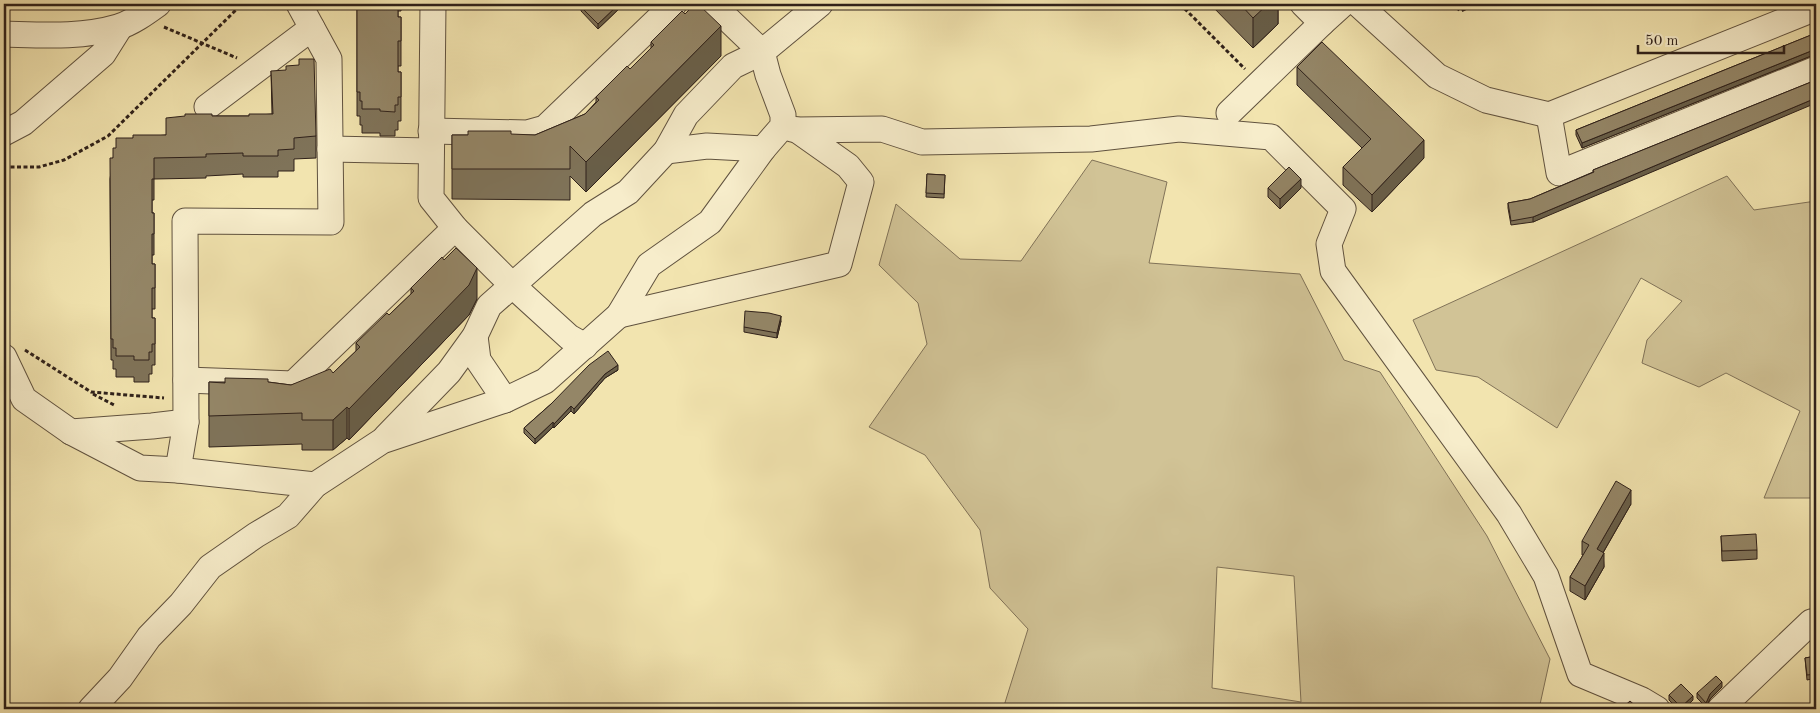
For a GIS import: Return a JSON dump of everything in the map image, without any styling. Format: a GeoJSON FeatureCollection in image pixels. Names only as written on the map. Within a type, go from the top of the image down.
{"type":"FeatureCollection","features":[{"type":"Feature","properties":{"kind":"street"},"geometry":{"type":"LineString","coordinates":[[4,34],[74,35],[120,27],[158,4]]}},
{"type":"Feature","properties":{"kind":"street"},"geometry":{"type":"LineString","coordinates":[[178,470],[186,400],[185,221],[331,222],[329,59],[299,4]]}},
{"type":"Feature","properties":{"kind":"street"},"geometry":{"type":"LineString","coordinates":[[433,4],[431,198],[455,228],[513,286],[569,337],[585,346]]}},
{"type":"Feature","properties":{"kind":"street"},"geometry":{"type":"LineString","coordinates":[[330,149],[527,133],[545,128],[674,4]]}},
{"type":"Feature","properties":{"kind":"street"},"geometry":{"type":"LineString","coordinates":[[618,315],[839,264],[861,182],[848,166],[790,128],[768,75],[762,52],[712,4]]}},
{"type":"Feature","properties":{"kind":"street"},"geometry":{"type":"LineString","coordinates":[[91,709],[120,678],[149,637],[182,604],[210,567],[256,535],[288,516],[315,485],[382,441],[449,372],[475,336],[489,306],[593,214],[628,192],[666,151],[686,115],[733,66],[762,52],[820,4]]}},
{"type":"Feature","properties":{"kind":"street"},"geometry":{"type":"LineString","coordinates":[[1303,4],[1322,24]]}},
{"type":"Feature","properties":{"kind":"street"},"geometry":{"type":"LineString","coordinates":[[1229,112],[1343,4]]}},
{"type":"Feature","properties":{"kind":"street"},"geometry":{"type":"LineString","coordinates":[[1358,4],[1437,76],[1486,100],[1549,115],[1815,7]]}},
{"type":"Feature","properties":{"kind":"street"},"geometry":{"type":"LineString","coordinates":[[4,133],[23,123],[103,54],[120,27]]}},
{"type":"Feature","properties":{"kind":"street"},"geometry":{"type":"LineString","coordinates":[[206,107],[312,28]]}},
{"type":"Feature","properties":{"kind":"street"},"geometry":{"type":"LineString","coordinates":[[1549,115],[1558,173],[1816,69]]}},
{"type":"Feature","properties":{"kind":"street"},"geometry":{"type":"LineString","coordinates":[[382,441],[505,400],[545,381],[618,315],[648,265],[710,222],[763,149],[790,128],[882,128],[922,142],[1091,139],[1179,129],[1271,137],[1343,209],[1329,244],[1333,271],[1510,514],[1546,576],[1580,674],[1642,700],[1657,709]]}},
{"type":"Feature","properties":{"kind":"street"},"geometry":{"type":"LineString","coordinates":[[666,151],[707,146],[763,149]]}},
{"type":"Feature","properties":{"kind":"street"},"geometry":{"type":"LineString","coordinates":[[71,432],[152,426],[186,400],[293,384],[455,228]]}},
{"type":"Feature","properties":{"kind":"street"},"geometry":{"type":"LineString","coordinates":[[475,336],[478,360],[505,400]]}},
{"type":"Feature","properties":{"kind":"street"},"geometry":{"type":"LineString","coordinates":[[12,352],[24,399],[71,432],[140,468],[178,470],[315,485]]}},
{"type":"Feature","properties":{"kind":"street"},"geometry":{"type":"LineString","coordinates":[[1720,709],[1811,622],[1816,621]]}},
{"type":"Feature","properties":{"kind":"path"},"geometry":{"type":"LineString","coordinates":[[14,4],[82,4]]}},
{"type":"Feature","properties":{"kind":"path"},"geometry":{"type":"LineString","coordinates":[[4,167],[39,167],[64,160],[108,136],[242,4]]}},
{"type":"Feature","properties":{"kind":"path"},"geometry":{"type":"LineString","coordinates":[[1180,4],[1260,83]]}},
{"type":"Feature","properties":{"kind":"path"},"geometry":{"type":"LineString","coordinates":[[1451,4],[1460,11],[1474,4]]}},
{"type":"Feature","properties":{"kind":"path"},"geometry":{"type":"LineString","coordinates":[[12,352],[91,392],[186,400]]}},
{"type":"Feature","properties":{"kind":"shaded area"},"geometry":{"type":"Polygon","coordinates":[[[1092,160],[1167,182],[1149,263],[1300,274],[1344,360],[1380,372],[1487,536],[1550,659],[1539,709],[1003,709],[1028,629],[990,588],[980,530],[925,455],[869,427],[927,344],[918,303],[879,265],[896,204],[960,259],[1021,261],[1092,160]],[[1217,567],[1212,688],[1301,702],[1294,576],[1217,567]]]}},
{"type":"Feature","properties":{"kind":"shaded area"},"geometry":{"type":"Polygon","coordinates":[[[1727,176],[1754,210],[1816,201],[1816,498],[1764,498],[1800,411],[1726,373],[1699,387],[1642,363],[1647,340],[1682,301],[1641,278],[1557,428],[1478,377],[1436,370],[1413,320],[1727,176]]]}},
{"type":"Feature","properties":{"kind":"building"},"geometry":{"type":"Polygon","coordinates":[[[357,4],[398,4],[398,17],[401,17],[401,41],[398,41],[398,72],[401,72],[401,97],[398,97],[398,105],[395,105],[395,112],[380,111],[380,109],[362,109],[360,92],[357,92],[357,4]]]}},
{"type":"Feature","properties":{"kind":"building"},"geometry":{"type":"Polygon","coordinates":[[[584,4],[619,4],[598,24],[581,7],[584,4]]]}},
{"type":"Feature","properties":{"kind":"building"},"geometry":{"type":"Polygon","coordinates":[[[695,4],[698,4],[721,26],[586,162],[570,146],[570,169],[452,169],[452,135],[468,135],[468,131],[511,131],[511,134],[535,135],[585,114],[599,100],[596,97],[627,66],[630,69],[654,45],[651,42],[682,11],[685,14],[695,4]]]}},
{"type":"Feature","properties":{"kind":"building"},"geometry":{"type":"Polygon","coordinates":[[[1240,4],[1268,4],[1253,18],[1240,4]]]}},
{"type":"Feature","properties":{"kind":"building"},"geometry":{"type":"Polygon","coordinates":[[[1816,33],[1816,50],[1582,143],[1576,130],[1816,33]]]}},
{"type":"Feature","properties":{"kind":"building"},"geometry":{"type":"Polygon","coordinates":[[[1322,42],[1424,140],[1372,195],[1343,167],[1371,139],[1297,67],[1322,42]]]}},
{"type":"Feature","properties":{"kind":"building"},"geometry":{"type":"Polygon","coordinates":[[[299,59],[314,59],[316,136],[294,138],[294,149],[278,150],[278,156],[243,156],[243,153],[206,154],[206,157],[154,158],[154,179],[152,179],[154,234],[152,234],[152,264],[155,264],[155,288],[152,288],[152,318],[155,318],[155,344],[152,344],[152,352],[149,352],[149,360],[134,360],[134,356],[116,356],[116,348],[113,348],[113,339],[111,339],[110,158],[113,158],[113,148],[116,148],[116,138],[133,138],[133,135],[166,135],[166,118],[185,116],[185,114],[249,116],[249,114],[273,114],[271,71],[286,70],[286,66],[299,65],[299,59]]]}},
{"type":"Feature","properties":{"kind":"building"},"geometry":{"type":"Polygon","coordinates":[[[1816,80],[1816,98],[1533,217],[1511,221],[1508,203],[1530,199],[1594,172],[1593,170],[1816,80]]]}},
{"type":"Feature","properties":{"kind":"building"},"geometry":{"type":"Polygon","coordinates":[[[1289,167],[1301,179],[1280,199],[1268,188],[1289,167]]]}},
{"type":"Feature","properties":{"kind":"building"},"geometry":{"type":"Polygon","coordinates":[[[927,174],[945,175],[944,194],[926,193],[927,174]]]}},
{"type":"Feature","properties":{"kind":"building"},"geometry":{"type":"Polygon","coordinates":[[[456,248],[477,268],[469,285],[349,409],[347,407],[333,420],[302,420],[302,413],[209,416],[209,382],[225,383],[225,378],[268,379],[268,382],[291,385],[330,369],[333,373],[360,347],[356,343],[387,313],[389,315],[414,291],[411,288],[442,257],[444,260],[456,248]]]}},
{"type":"Feature","properties":{"kind":"building"},"geometry":{"type":"Polygon","coordinates":[[[745,311],[781,316],[777,333],[744,327],[745,311]]]}},
{"type":"Feature","properties":{"kind":"building"},"geometry":{"type":"Polygon","coordinates":[[[608,351],[618,365],[605,374],[574,409],[571,406],[554,424],[553,422],[535,439],[524,428],[551,404],[589,365],[608,351]]]}},
{"type":"Feature","properties":{"kind":"building"},"geometry":{"type":"Polygon","coordinates":[[[1616,481],[1631,490],[1597,549],[1604,553],[1585,586],[1570,577],[1589,545],[1582,541],[1616,481]]]}},
{"type":"Feature","properties":{"kind":"building"},"geometry":{"type":"Polygon","coordinates":[[[1756,534],[1757,550],[1722,551],[1721,536],[1756,534]]]}},
{"type":"Feature","properties":{"kind":"building"},"geometry":{"type":"Polygon","coordinates":[[[1816,656],[1816,674],[1807,675],[1805,658],[1816,656]]]}},
{"type":"Feature","properties":{"kind":"building"},"geometry":{"type":"Polygon","coordinates":[[[1716,676],[1722,682],[1710,694],[1706,703],[1697,693],[1716,676]]]}},
{"type":"Feature","properties":{"kind":"building"},"geometry":{"type":"Polygon","coordinates":[[[1681,684],[1693,696],[1681,707],[1669,695],[1681,684]]]}},
{"type":"Feature","properties":{"kind":"building"},"geometry":{"type":"Polygon","coordinates":[[[1630,701],[1639,709],[1621,709],[1630,701]]]}}]}
